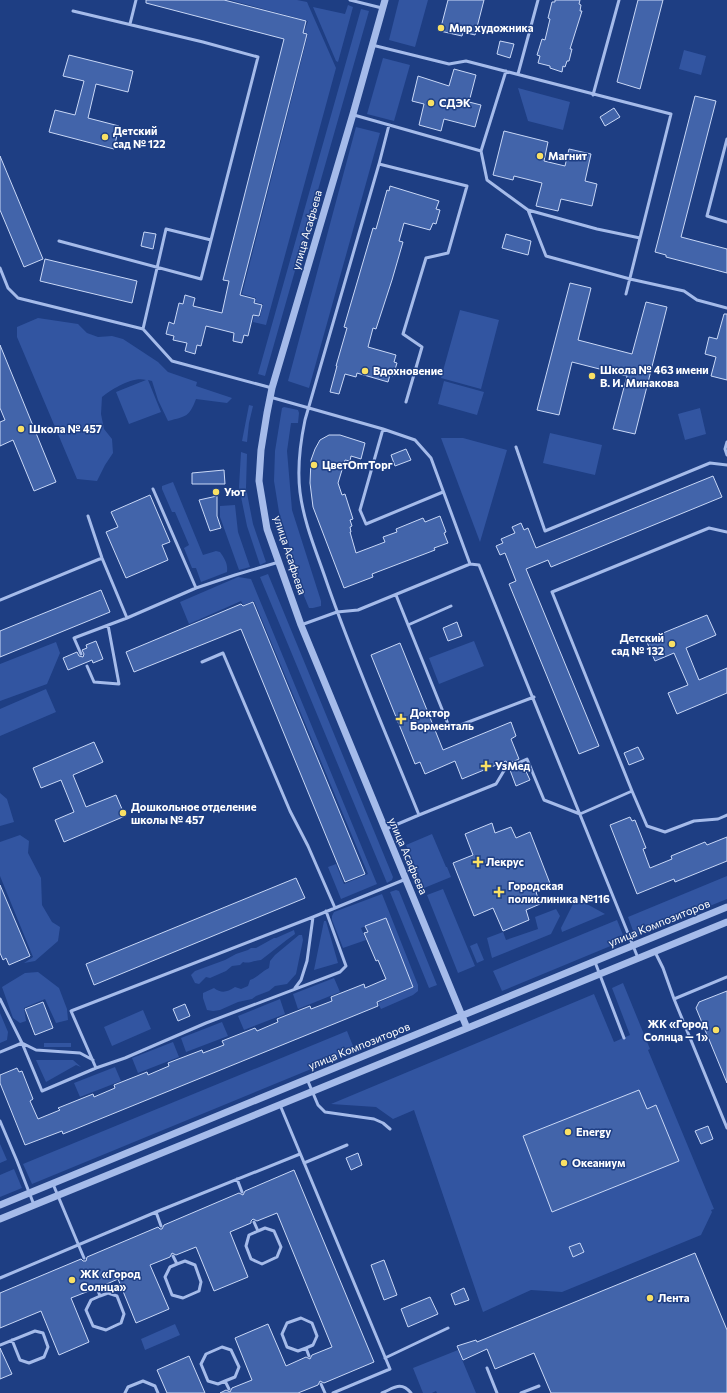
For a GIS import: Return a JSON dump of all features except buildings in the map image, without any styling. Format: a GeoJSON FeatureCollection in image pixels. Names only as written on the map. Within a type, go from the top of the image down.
{"type":"FeatureCollection","features":[{"type":"Feature","properties":{"kind":"street","name":"улица Асафьева"},"geometry":{"type":"LineString","coordinates":[[385,0],[272,388],[261,450],[259,481],[268,529],[301,625],[467,1028]]}},
{"type":"Feature","properties":{"kind":"street","name":"улица Композиторов"},"geometry":{"type":"LineString","coordinates":[[0,1205],[727,907]]}},
{"type":"Feature","properties":{"kind":"street"},"geometry":{"type":"LineString","coordinates":[[0,1219],[727,922]]}},
{"type":"Feature","properties":{"kind":"lane"},"geometry":{"type":"LineString","coordinates":[[130,24],[136,0]]}},
{"type":"Feature","properties":{"kind":"lane"},"geometry":{"type":"LineString","coordinates":[[350,0],[382,8]]}},
{"type":"Feature","properties":{"kind":"lane"},"geometry":{"type":"LineString","coordinates":[[518,74],[538,0]]}},
{"type":"Feature","properties":{"kind":"lane"},"geometry":{"type":"LineString","coordinates":[[593,95],[619,0]]}},
{"type":"Feature","properties":{"kind":"lane"},"geometry":{"type":"LineString","coordinates":[[59,241],[201,279],[258,57],[73,11]]}},
{"type":"Feature","properties":{"kind":"lane"},"geometry":{"type":"LineString","coordinates":[[372,45],[449,64],[466,61],[671,114],[626,294]]}},
{"type":"Feature","properties":{"kind":"lane"},"geometry":{"type":"LineString","coordinates":[[506,71],[481,151],[487,180],[528,210],[640,238]]}},
{"type":"Feature","properties":{"kind":"lane"},"geometry":{"type":"LineString","coordinates":[[353,114],[481,151]]}},
{"type":"Feature","properties":{"kind":"lane"},"geometry":{"type":"LineString","coordinates":[[389,125],[308,407],[300,441],[300,492],[305,517],[337,612],[419,814]]}},
{"type":"Feature","properties":{"kind":"lane"},"geometry":{"type":"LineString","coordinates":[[727,138],[706,216],[727,222]]}},
{"type":"Feature","properties":{"kind":"lane"},"geometry":{"type":"LineString","coordinates":[[379,164],[467,186],[448,253],[426,258],[403,334],[422,346],[406,402]]}},
{"type":"Feature","properties":{"kind":"lane"},"geometry":{"type":"LineString","coordinates":[[528,210],[546,256],[684,291],[697,300],[727,308]]}},
{"type":"Feature","properties":{"kind":"lane"},"geometry":{"type":"LineString","coordinates":[[143,329],[166,229],[211,240]]}},
{"type":"Feature","properties":{"kind":"lane"},"geometry":{"type":"LineString","coordinates":[[0,268],[8,288],[18,298],[143,329],[172,362],[272,388]]}},
{"type":"Feature","properties":{"kind":"lane"},"geometry":{"type":"LineString","coordinates":[[270,396],[383,429],[415,440],[431,458],[470,564]]}},
{"type":"Feature","properties":{"kind":"lane"},"geometry":{"type":"LineString","coordinates":[[383,429],[360,510],[366,524],[443,492]]}},
{"type":"Feature","properties":{"kind":"lane"},"geometry":{"type":"LineString","coordinates":[[727,442],[725,449],[727,455]]}},
{"type":"Feature","properties":{"kind":"lane"},"geometry":{"type":"LineString","coordinates":[[516,447],[545,531],[710,463],[727,465]]}},
{"type":"Feature","properties":{"kind":"lane"},"geometry":{"type":"LineString","coordinates":[[153,489],[196,588]]}},
{"type":"Feature","properties":{"kind":"lane"},"geometry":{"type":"LineString","coordinates":[[88,516],[102,558],[126,618]]}},
{"type":"Feature","properties":{"kind":"lane"},"geometry":{"type":"LineString","coordinates":[[727,532],[709,528],[552,592],[647,826],[664,832],[694,821],[718,819],[727,816]]}},
{"type":"Feature","properties":{"kind":"lane"},"geometry":{"type":"LineString","coordinates":[[0,600],[102,558]]}},
{"type":"Feature","properties":{"kind":"lane"},"geometry":{"type":"LineString","coordinates":[[81,654],[74,638],[126,618],[196,588],[279,562]]}},
{"type":"Feature","properties":{"kind":"lane"},"geometry":{"type":"LineString","coordinates":[[301,625],[337,612],[358,610],[470,564],[479,565],[534,697],[638,958]]}},
{"type":"Feature","properties":{"kind":"lane"},"geometry":{"type":"LineString","coordinates":[[396,595],[450,729],[534,697]]}},
{"type":"Feature","properties":{"kind":"lane"},"geometry":{"type":"LineString","coordinates":[[408,625],[451,606]]}},
{"type":"Feature","properties":{"kind":"lane"},"geometry":{"type":"LineString","coordinates":[[87,666],[94,682],[119,684],[108,625]]}},
{"type":"Feature","properties":{"kind":"lane"},"geometry":{"type":"LineString","coordinates":[[202,662],[223,653],[290,811],[308,846],[335,908]]}},
{"type":"Feature","properties":{"kind":"lane"},"geometry":{"type":"LineString","coordinates":[[385,830],[419,814],[496,784],[505,769],[527,759],[544,800],[580,814],[632,791]]}},
{"type":"Feature","properties":{"kind":"lane"},"geometry":{"type":"LineString","coordinates":[[96,1068],[71,1011],[313,917],[406,879]]}},
{"type":"Feature","properties":{"kind":"lane"},"geometry":{"type":"LineString","coordinates":[[0,999],[22,1043],[42,1091],[206,1023],[340,972],[346,966],[326,911]]}},
{"type":"Feature","properties":{"kind":"lane"},"geometry":{"type":"LineString","coordinates":[[293,989],[301,980],[307,961],[313,917]]}},
{"type":"Feature","properties":{"kind":"lane"},"geometry":{"type":"LineString","coordinates":[[655,952],[663,968],[674,999],[727,1128]]}},
{"type":"Feature","properties":{"kind":"lane"},"geometry":{"type":"LineString","coordinates":[[595,961],[624,1038]]}},
{"type":"Feature","properties":{"kind":"lane"},"geometry":{"type":"LineString","coordinates":[[674,999],[727,977]]}},
{"type":"Feature","properties":{"kind":"lane"},"geometry":{"type":"LineString","coordinates":[[0,1052],[22,1043],[36,1050],[80,1053],[93,1060]]}},
{"type":"Feature","properties":{"kind":"lane"},"geometry":{"type":"LineString","coordinates":[[308,1079],[318,1105],[325,1112],[374,1119],[383,1123],[390,1129]]}},
{"type":"Feature","properties":{"kind":"lane"},"geometry":{"type":"LineString","coordinates":[[280,1105],[390,1369],[333,1393]]}},
{"type":"Feature","properties":{"kind":"lane"},"geometry":{"type":"LineString","coordinates":[[0,1121],[34,1205]]}},
{"type":"Feature","properties":{"kind":"lane"},"geometry":{"type":"LineString","coordinates":[[304,1163],[347,1144]]}},
{"type":"Feature","properties":{"kind":"lane"},"geometry":{"type":"LineString","coordinates":[[0,1278],[156,1212],[300,1154]]}},
{"type":"Feature","properties":{"kind":"lane"},"geometry":{"type":"LineString","coordinates":[[237,1179],[242,1192]]}},
{"type":"Feature","properties":{"kind":"lane"},"geometry":{"type":"LineString","coordinates":[[53,1184],[84,1258]]}},
{"type":"Feature","properties":{"kind":"lane"},"geometry":{"type":"LineString","coordinates":[[156,1212],[161,1226]]}},
{"type":"Feature","properties":{"kind":"lane"},"geometry":{"type":"LineString","coordinates":[[254,1222],[258,1231]]}},
{"type":"Feature","properties":{"kind":"lane"},"geometry":{"type":"LineString","coordinates":[[265,1228],[274,1231],[281,1247],[277,1257],[262,1264],[251,1259],[246,1246],[249,1235],[258,1231],[265,1228]]}},
{"type":"Feature","properties":{"kind":"lane"},"geometry":{"type":"LineString","coordinates":[[174,1256],[177,1264]]}},
{"type":"Feature","properties":{"kind":"lane"},"geometry":{"type":"LineString","coordinates":[[185,1261],[195,1265],[202,1282],[199,1291],[183,1298],[172,1295],[165,1277],[170,1267],[177,1264],[185,1261]]}},
{"type":"Feature","properties":{"kind":"lane"},"geometry":{"type":"LineString","coordinates":[[97,1288],[100,1296]]}},
{"type":"Feature","properties":{"kind":"lane"},"geometry":{"type":"LineString","coordinates":[[108,1293],[117,1296],[124,1314],[121,1323],[106,1330],[93,1326],[86,1310],[91,1300],[100,1296],[108,1293]]}},
{"type":"Feature","properties":{"kind":"lane"},"geometry":{"type":"LineString","coordinates":[[301,1318],[312,1324],[317,1336],[313,1345],[306,1348],[298,1351],[287,1347],[282,1334],[287,1323],[301,1318]]}},
{"type":"Feature","properties":{"kind":"lane"},"geometry":{"type":"LineString","coordinates":[[385,1358],[448,1328]]}},
{"type":"Feature","properties":{"kind":"lane"},"geometry":{"type":"LineString","coordinates":[[0,1345],[12,1340],[35,1331],[43,1333],[48,1347],[44,1356],[28,1363],[20,1360],[12,1340]]}},
{"type":"Feature","properties":{"kind":"lane"},"geometry":{"type":"LineString","coordinates":[[222,1347],[231,1350],[239,1367],[235,1377],[225,1381],[218,1384],[208,1381],[202,1364],[206,1354],[222,1347]]}},
{"type":"Feature","properties":{"kind":"lane"},"geometry":{"type":"LineString","coordinates":[[306,1348],[310,1356]]}},
{"type":"Feature","properties":{"kind":"lane"},"geometry":{"type":"LineString","coordinates":[[487,1368],[497,1393]]}},
{"type":"Feature","properties":{"kind":"lane"},"geometry":{"type":"LineString","coordinates":[[125,1393],[128,1387],[143,1380],[155,1386],[158,1393]]}},
{"type":"Feature","properties":{"kind":"lane"},"geometry":{"type":"LineString","coordinates":[[225,1381],[229,1389]]}},
{"type":"Feature","properties":{"kind":"lane"},"geometry":{"type":"LineString","coordinates":[[321,1384],[325,1393]]}},
{"type":"Feature","properties":{"kind":"lane"},"geometry":{"type":"LineString","coordinates":[[382,1393],[400,1386],[406,1387],[411,1393]]}},
{"type":"Feature","properties":{"kind":"lane"},"geometry":{"type":"LineString","coordinates":[[522,1393],[539,1386]]}},
{"type":"Feature","properties":{"kind":"shaded area"},"geometry":{"type":"Polygon","coordinates":[[[230,0],[297,0],[307,2],[336,68],[266,325],[253,322],[254,316],[260,317],[263,304],[255,302],[256,298],[242,294],[308,34],[304,32],[308,21],[230,0]]]}},
{"type":"Feature","properties":{"kind":"shaded area"},"geometry":{"type":"Polygon","coordinates":[[[399,0],[428,0],[415,47],[389,40],[399,0]]]}},
{"type":"Feature","properties":{"kind":"shaded area"},"geometry":{"type":"Polygon","coordinates":[[[348,5],[353,7],[338,62],[336,61],[313,7],[345,14],[348,5]]]}},
{"type":"Feature","properties":{"kind":"shaded area"},"geometry":{"type":"Polygon","coordinates":[[[361,9],[369,11],[265,376],[258,374],[361,9]]]}},
{"type":"Feature","properties":{"kind":"shaded area"},"geometry":{"type":"Polygon","coordinates":[[[684,50],[706,56],[701,75],[679,69],[684,50]]]}},
{"type":"Feature","properties":{"kind":"shaded area"},"geometry":{"type":"Polygon","coordinates":[[[383,58],[410,65],[394,121],[367,114],[383,58]]]}},
{"type":"Feature","properties":{"kind":"shaded area"},"geometry":{"type":"Polygon","coordinates":[[[518,88],[570,102],[563,130],[528,121],[518,88]]]}},
{"type":"Feature","properties":{"kind":"shaded area"},"geometry":{"type":"Polygon","coordinates":[[[356,127],[380,133],[309,388],[288,381],[356,127]]]}},
{"type":"Feature","properties":{"kind":"shaded area"},"geometry":{"type":"Polygon","coordinates":[[[460,310],[499,320],[481,389],[441,378],[460,310]]]}},
{"type":"Feature","properties":{"kind":"shaded area"},"geometry":{"type":"Polygon","coordinates":[[[38,318],[78,324],[87,333],[98,337],[112,336],[123,339],[158,362],[168,372],[197,382],[196,386],[232,398],[227,403],[196,399],[189,413],[183,417],[168,421],[158,400],[152,381],[148,380],[161,412],[129,424],[116,392],[146,380],[135,380],[111,390],[102,397],[101,414],[104,429],[112,439],[113,453],[97,481],[77,479],[17,337],[17,327],[38,318]]]}},
{"type":"Feature","properties":{"kind":"shaded area"},"geometry":{"type":"Polygon","coordinates":[[[444,381],[484,392],[477,415],[438,404],[444,381]]]}},
{"type":"Feature","properties":{"kind":"shaded area"},"geometry":{"type":"Polygon","coordinates":[[[249,405],[253,406],[247,442],[242,441],[249,405]]]}},
{"type":"Feature","properties":{"kind":"shaded area"},"geometry":{"type":"Polygon","coordinates":[[[284,407],[298,410],[299,413],[298,423],[291,423],[287,451],[292,510],[321,601],[321,606],[313,608],[309,608],[304,596],[279,512],[274,481],[275,451],[282,408],[284,407]]]}},
{"type":"Feature","properties":{"kind":"shaded area"},"geometry":{"type":"Polygon","coordinates":[[[700,408],[706,434],[685,440],[678,414],[700,408]]]}},
{"type":"Feature","properties":{"kind":"shaded area"},"geometry":{"type":"Polygon","coordinates":[[[550,433],[602,445],[595,475],[543,463],[550,433]]]}},
{"type":"Feature","properties":{"kind":"shaded area"},"geometry":{"type":"Polygon","coordinates":[[[441,438],[463,438],[507,450],[480,542],[441,438]]]}},
{"type":"Feature","properties":{"kind":"shaded area"},"geometry":{"type":"Polygon","coordinates":[[[241,452],[247,454],[246,488],[253,524],[266,562],[260,565],[247,526],[239,487],[241,452]]]}},
{"type":"Feature","properties":{"kind":"shaded area"},"geometry":{"type":"Polygon","coordinates":[[[173,482],[203,555],[216,551],[220,552],[226,562],[227,572],[201,582],[196,568],[192,568],[184,548],[189,545],[175,512],[172,512],[162,489],[162,486],[173,482]]]}},
{"type":"Feature","properties":{"kind":"shaded area"},"geometry":{"type":"Polygon","coordinates":[[[235,505],[238,532],[250,567],[239,570],[220,517],[220,506],[235,505]]]}},
{"type":"Feature","properties":{"kind":"shaded area"},"geometry":{"type":"Polygon","coordinates":[[[268,574],[393,877],[392,880],[387,883],[260,577],[268,574]]]}},
{"type":"Feature","properties":{"kind":"shaded area"},"geometry":{"type":"Polygon","coordinates":[[[238,577],[251,579],[377,884],[341,899],[328,867],[336,864],[344,884],[368,874],[254,601],[243,605],[241,601],[189,624],[180,602],[238,577]]]}},
{"type":"Feature","properties":{"kind":"shaded area"},"geometry":{"type":"Polygon","coordinates":[[[474,641],[484,666],[439,684],[429,658],[474,641]]]}},
{"type":"Feature","properties":{"kind":"shaded area"},"geometry":{"type":"Polygon","coordinates":[[[56,642],[60,653],[47,684],[0,701],[0,664],[56,642]]]}},
{"type":"Feature","properties":{"kind":"shaded area"},"geometry":{"type":"Polygon","coordinates":[[[46,689],[56,712],[0,736],[0,709],[46,689]]]}},
{"type":"Feature","properties":{"kind":"shaded area"},"geometry":{"type":"Polygon","coordinates":[[[0,793],[7,799],[14,822],[0,826],[0,793]]]}},
{"type":"Feature","properties":{"kind":"shaded area"},"geometry":{"type":"Polygon","coordinates":[[[432,834],[451,877],[424,888],[406,845],[432,834]]]}},
{"type":"Feature","properties":{"kind":"shaded area"},"geometry":{"type":"Polygon","coordinates":[[[20,835],[29,841],[28,853],[41,878],[42,905],[52,922],[60,927],[58,941],[35,961],[24,963],[33,957],[0,876],[0,842],[20,835]]]}},
{"type":"Feature","properties":{"kind":"shaded area"},"geometry":{"type":"Polygon","coordinates":[[[727,876],[727,899],[635,936],[628,917],[727,876]]]}},
{"type":"Feature","properties":{"kind":"shaded area"},"geometry":{"type":"Polygon","coordinates":[[[443,889],[475,966],[458,973],[427,895],[443,889]]]}},
{"type":"Feature","properties":{"kind":"shaded area"},"geometry":{"type":"Polygon","coordinates":[[[396,890],[399,891],[437,985],[429,988],[390,892],[396,890]]]}},
{"type":"Feature","properties":{"kind":"shaded area"},"geometry":{"type":"Polygon","coordinates":[[[382,894],[418,985],[418,991],[413,995],[381,1009],[378,1003],[413,987],[386,918],[361,928],[366,940],[343,948],[332,920],[332,916],[334,912],[382,894]]]}},
{"type":"Feature","properties":{"kind":"shaded area"},"geometry":{"type":"Polygon","coordinates":[[[576,898],[605,914],[562,932],[561,928],[576,898]]]}},
{"type":"Feature","properties":{"kind":"shaded area"},"geometry":{"type":"Polygon","coordinates":[[[556,909],[560,916],[551,934],[492,958],[487,938],[503,932],[506,940],[538,929],[535,917],[556,909]]]}},
{"type":"Feature","properties":{"kind":"shaded area"},"geometry":{"type":"Polygon","coordinates":[[[617,920],[625,940],[502,991],[493,971],[617,920]]]}},
{"type":"Feature","properties":{"kind":"shaded area"},"geometry":{"type":"Polygon","coordinates":[[[324,921],[326,921],[338,963],[314,970],[324,921]]]}},
{"type":"Feature","properties":{"kind":"shaded area"},"geometry":{"type":"Polygon","coordinates":[[[294,930],[295,934],[261,960],[248,963],[243,962],[240,965],[232,966],[226,971],[210,978],[206,977],[199,984],[195,983],[191,975],[195,971],[225,960],[251,948],[256,948],[274,938],[294,930]]]}},
{"type":"Feature","properties":{"kind":"shaded area"},"geometry":{"type":"Polygon","coordinates":[[[299,935],[302,935],[303,940],[296,974],[287,984],[275,986],[269,991],[252,999],[238,1002],[220,1010],[207,1010],[203,993],[214,988],[224,992],[235,987],[241,989],[248,986],[250,980],[269,968],[270,961],[275,955],[299,935]]]}},
{"type":"Feature","properties":{"kind":"shaded area"},"geometry":{"type":"Polygon","coordinates":[[[477,943],[484,960],[477,963],[470,946],[477,943]]]}},
{"type":"Feature","properties":{"kind":"shaded area"},"geometry":{"type":"Polygon","coordinates":[[[38,972],[59,988],[67,1009],[68,1020],[56,1023],[45,999],[24,1008],[26,1021],[20,1023],[13,1018],[2,987],[25,973],[38,972]]]}},
{"type":"Feature","properties":{"kind":"shaded area"},"geometry":{"type":"Polygon","coordinates":[[[334,978],[340,992],[298,1009],[293,994],[334,978]]]}},
{"type":"Feature","properties":{"kind":"shaded area","name":"Океаниум"},"geometry":{"type":"Polygon","coordinates":[[[623,983],[650,1049],[648,1050],[714,1209],[711,1210],[712,1212],[701,1235],[562,1292],[531,1290],[483,1312],[414,1110],[393,1119],[376,1107],[331,1104],[594,994],[614,1042],[630,1035],[612,988],[623,983]]]}},
{"type":"Feature","properties":{"kind":"shaded area"},"geometry":{"type":"Polygon","coordinates":[[[280,999],[285,1014],[244,1030],[238,1016],[280,999]]]}},
{"type":"Feature","properties":{"kind":"shaded area"},"geometry":{"type":"Polygon","coordinates":[[[143,1010],[151,1029],[112,1046],[104,1027],[143,1010]]]}},
{"type":"Feature","properties":{"kind":"shaded area"},"geometry":{"type":"Polygon","coordinates":[[[0,1013],[8,1032],[7,1040],[0,1043],[0,1013]]]}},
{"type":"Feature","properties":{"kind":"shaded area"},"geometry":{"type":"Polygon","coordinates":[[[222,1022],[228,1036],[186,1052],[181,1038],[222,1022]]]}},
{"type":"Feature","properties":{"kind":"shaded area"},"geometry":{"type":"Polygon","coordinates":[[[347,1031],[355,1051],[32,1184],[23,1164],[347,1031]]]}},
{"type":"Feature","properties":{"kind":"shaded area"},"geometry":{"type":"Polygon","coordinates":[[[173,1042],[179,1057],[138,1073],[132,1058],[173,1042]]]}},
{"type":"Feature","properties":{"kind":"shaded area"},"geometry":{"type":"Polygon","coordinates":[[[44,1043],[71,1043],[71,1047],[44,1047],[44,1043]]]}},
{"type":"Feature","properties":{"kind":"shaded area"},"geometry":{"type":"Polygon","coordinates":[[[36,1060],[73,1060],[81,1067],[76,1065],[46,1082],[36,1060]]]}},
{"type":"Feature","properties":{"kind":"shaded area"},"geometry":{"type":"Polygon","coordinates":[[[115,1067],[121,1081],[80,1097],[74,1083],[115,1067]]]}},
{"type":"Feature","properties":{"kind":"shaded area"},"geometry":{"type":"Polygon","coordinates":[[[0,1144],[7,1160],[0,1163],[0,1144]]]}},
{"type":"Feature","properties":{"kind":"shaded area"},"geometry":{"type":"Polygon","coordinates":[[[14,1169],[22,1188],[0,1197],[0,1175],[14,1169]]]}},
{"type":"Feature","properties":{"kind":"shaded area"},"geometry":{"type":"Polygon","coordinates":[[[175,1324],[180,1335],[145,1350],[141,1339],[175,1324]]]}},
{"type":"Feature","properties":{"kind":"shaded area"},"geometry":{"type":"Polygon","coordinates":[[[458,1350],[476,1393],[437,1393],[436,1391],[432,1393],[423,1393],[413,1368],[458,1350]]]}},
{"type":"Feature","properties":{"kind":"place","name":"Мир художника"},"geometry":{"type":"Point","coordinates":[441,28]}},
{"type":"Feature","properties":{"kind":"place","name":"СДЭК"},"geometry":{"type":"Point","coordinates":[431,103]}},
{"type":"Feature","properties":{"kind":"place","name":"Детский сад № 122"},"geometry":{"type":"Point","coordinates":[105,137]}},
{"type":"Feature","properties":{"kind":"place","name":"Магнит"},"geometry":{"type":"Point","coordinates":[540,156]}},
{"type":"Feature","properties":{"kind":"place","name":"Вдохновение"},"geometry":{"type":"Point","coordinates":[365,371]}},
{"type":"Feature","properties":{"kind":"place","name":"Школа № 463 имени В. И. Минакова"},"geometry":{"type":"Point","coordinates":[592,376]}},
{"type":"Feature","properties":{"kind":"place","name":"Школа № 457"},"geometry":{"type":"Point","coordinates":[21,429]}},
{"type":"Feature","properties":{"kind":"place","name":"ЦветОптТорг"},"geometry":{"type":"Point","coordinates":[314,465]}},
{"type":"Feature","properties":{"kind":"place","name":"Уют"},"geometry":{"type":"Point","coordinates":[216,492]}},
{"type":"Feature","properties":{"kind":"place","name":"Детский сад № 132"},"geometry":{"type":"Point","coordinates":[672,644]}},
{"type":"Feature","properties":{"kind":"place","name":"Доктор Борменталь"},"geometry":{"type":"Point","coordinates":[401,719]}},
{"type":"Feature","properties":{"kind":"place","name":"УзМед"},"geometry":{"type":"Point","coordinates":[486,766]}},
{"type":"Feature","properties":{"kind":"place","name":"Дошкольное отделение школы № 457"},"geometry":{"type":"Point","coordinates":[123,813]}},
{"type":"Feature","properties":{"kind":"place","name":"Лекрус"},"geometry":{"type":"Point","coordinates":[478,862]}},
{"type":"Feature","properties":{"kind":"place","name":"Городская поликлиника №116"},"geometry":{"type":"Point","coordinates":[499,892]}},
{"type":"Feature","properties":{"kind":"place","name":"ЖК «Город Солнца — 1»"},"geometry":{"type":"Point","coordinates":[716,1030]}},
{"type":"Feature","properties":{"kind":"place","name":"Energy"},"geometry":{"type":"Point","coordinates":[568,1132]}},
{"type":"Feature","properties":{"kind":"place","name":"Океаниум"},"geometry":{"type":"Point","coordinates":[564,1163]}},
{"type":"Feature","properties":{"kind":"place","name":"ЖК «Город Солнца»"},"geometry":{"type":"Point","coordinates":[72,1280]}},
{"type":"Feature","properties":{"kind":"place","name":"Лента"},"geometry":{"type":"Point","coordinates":[650,1298]}}]}
